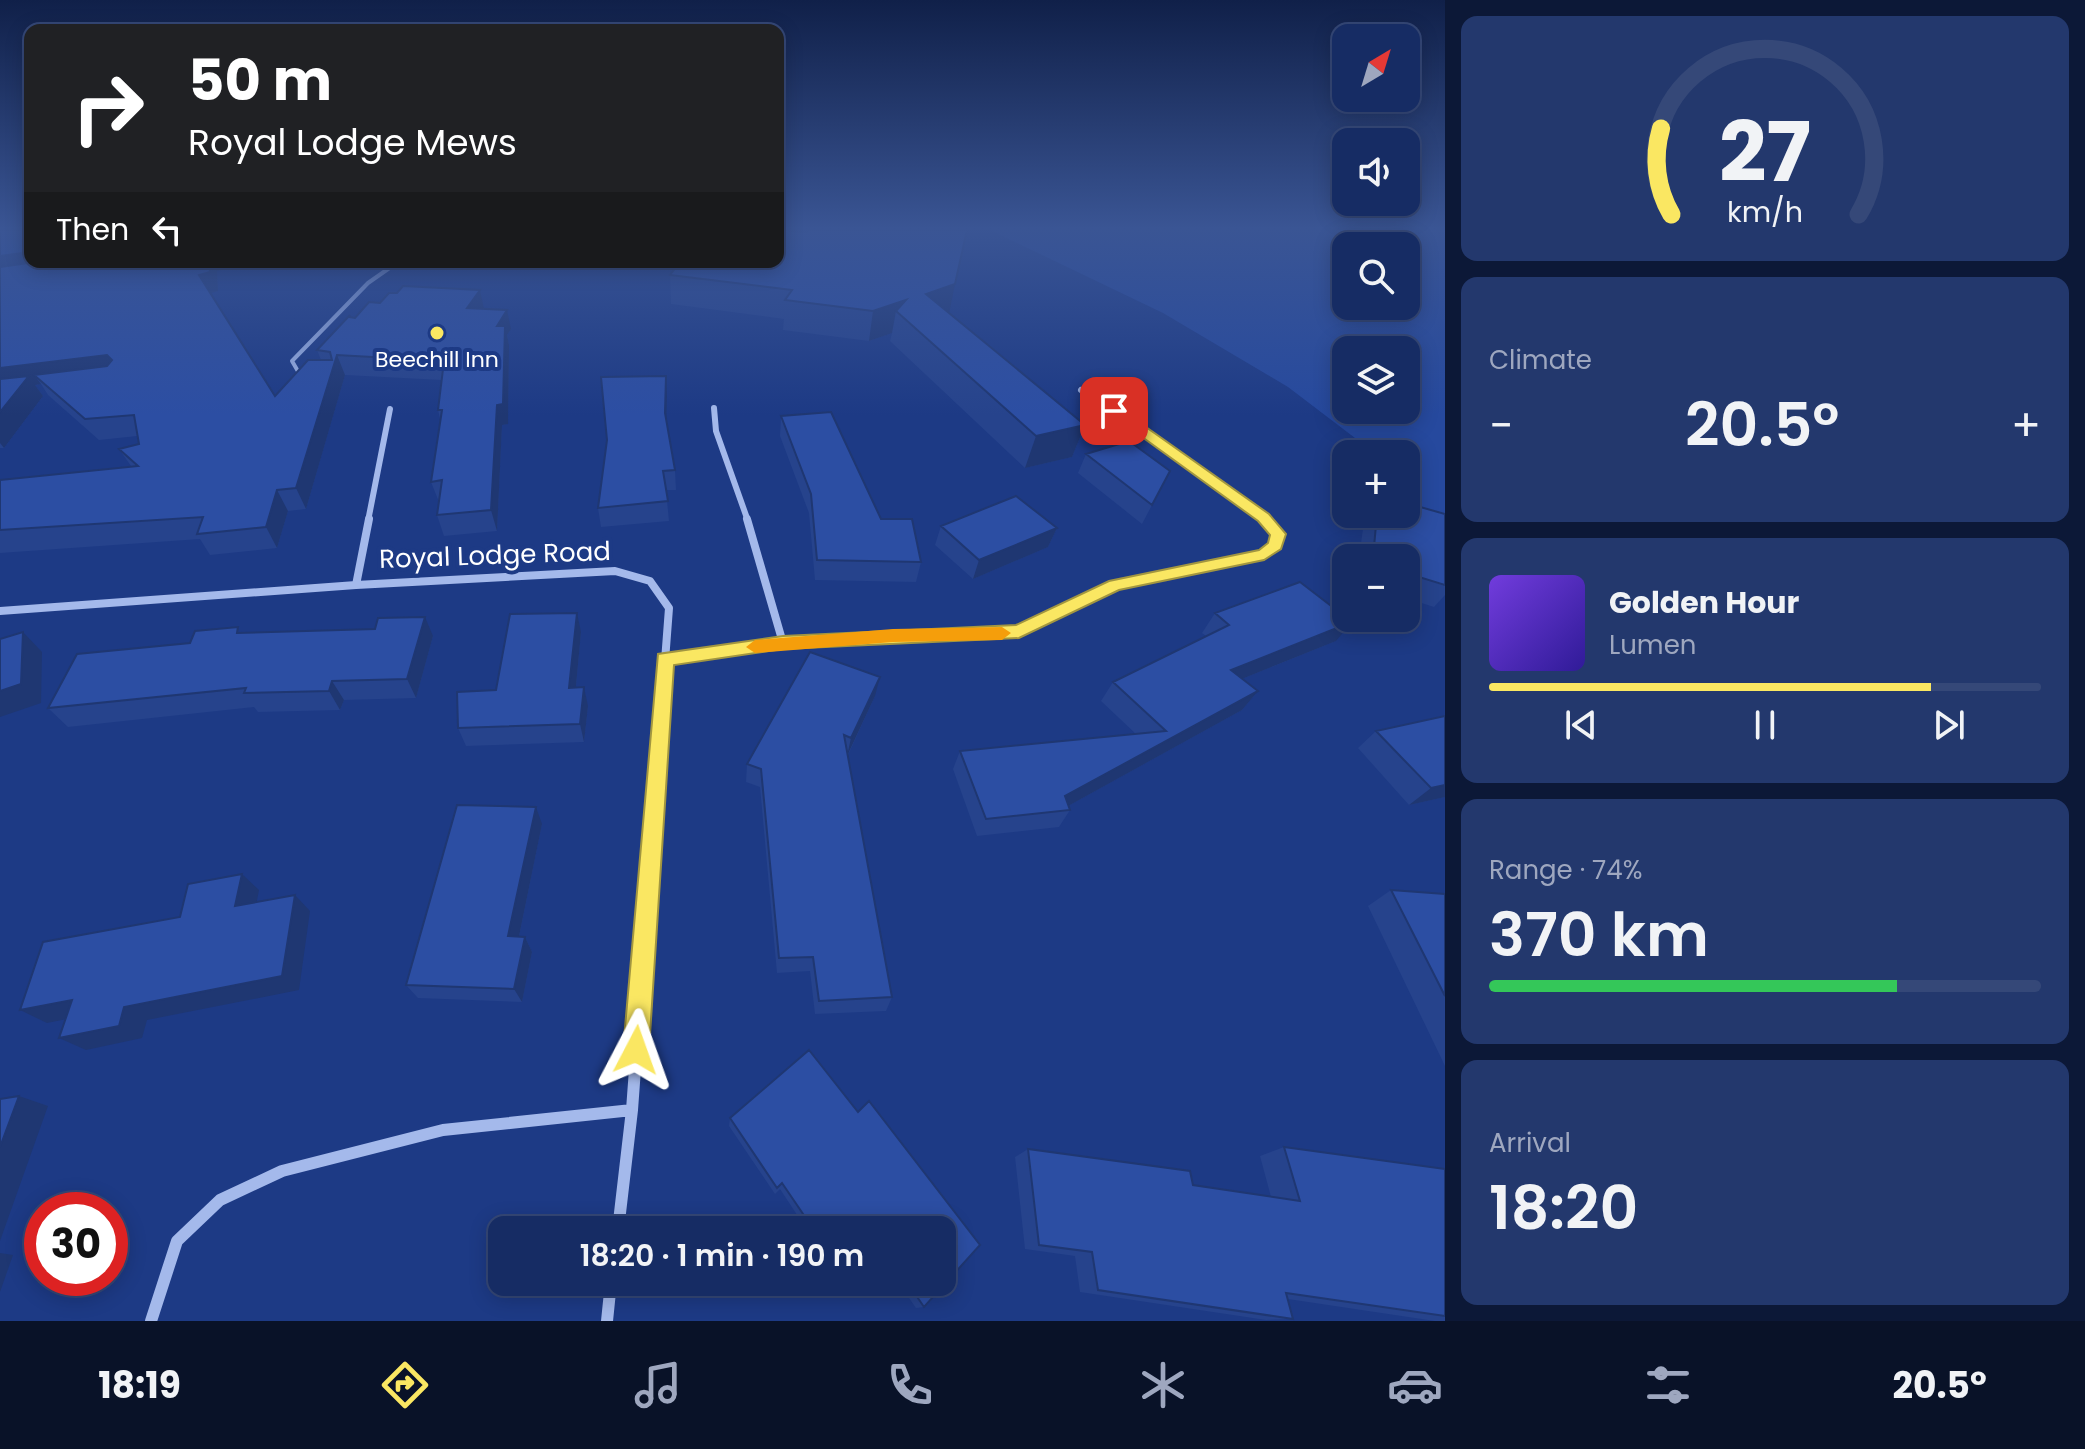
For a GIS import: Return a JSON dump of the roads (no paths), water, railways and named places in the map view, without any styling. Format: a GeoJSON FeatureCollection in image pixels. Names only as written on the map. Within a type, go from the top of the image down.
{"type":"FeatureCollection","features":[{"type":"Feature","properties":{"kind":"street"},"geometry":{"type":"LineString","coordinates":[[665,659],[783,643],[1019,632],[1115,585],[1264,555],[1275,546],[1278,534],[1264,518],[1081,390]]}},
{"type":"Feature","properties":{"kind":"street"},"geometry":{"type":"LineString","coordinates":[[714,408],[716,431],[741,497],[783,643]]}},
{"type":"Feature","properties":{"kind":"street","name":"Royal Lodge Road"},"geometry":{"type":"LineString","coordinates":[[356,585],[390,409]]}},
{"type":"Feature","properties":{"kind":"street","name":"Royal Lodge Road"},"geometry":{"type":"LineString","coordinates":[[0,611],[356,585],[615,571],[650,581],[669,608],[632,1110],[620,1216]]}},
{"type":"Feature","properties":{"kind":"street"},"geometry":{"type":"LineString","coordinates":[[151,1321],[177,1241],[220,1200],[282,1171],[443,1130],[632,1110]]}},
{"type":"Feature","properties":{"kind":"street"},"geometry":{"type":"LineString","coordinates":[[607,1321],[610,1296]]}},
{"type":"Feature","properties":{"kind":"lane"},"geometry":{"type":"LineString","coordinates":[[312,374],[299,373],[292,361],[360,292]]}},
{"type":"Feature","properties":{"kind":"place","name":"Beechill Inn"},"geometry":{"type":"Point","coordinates":[437,333]}}]}
